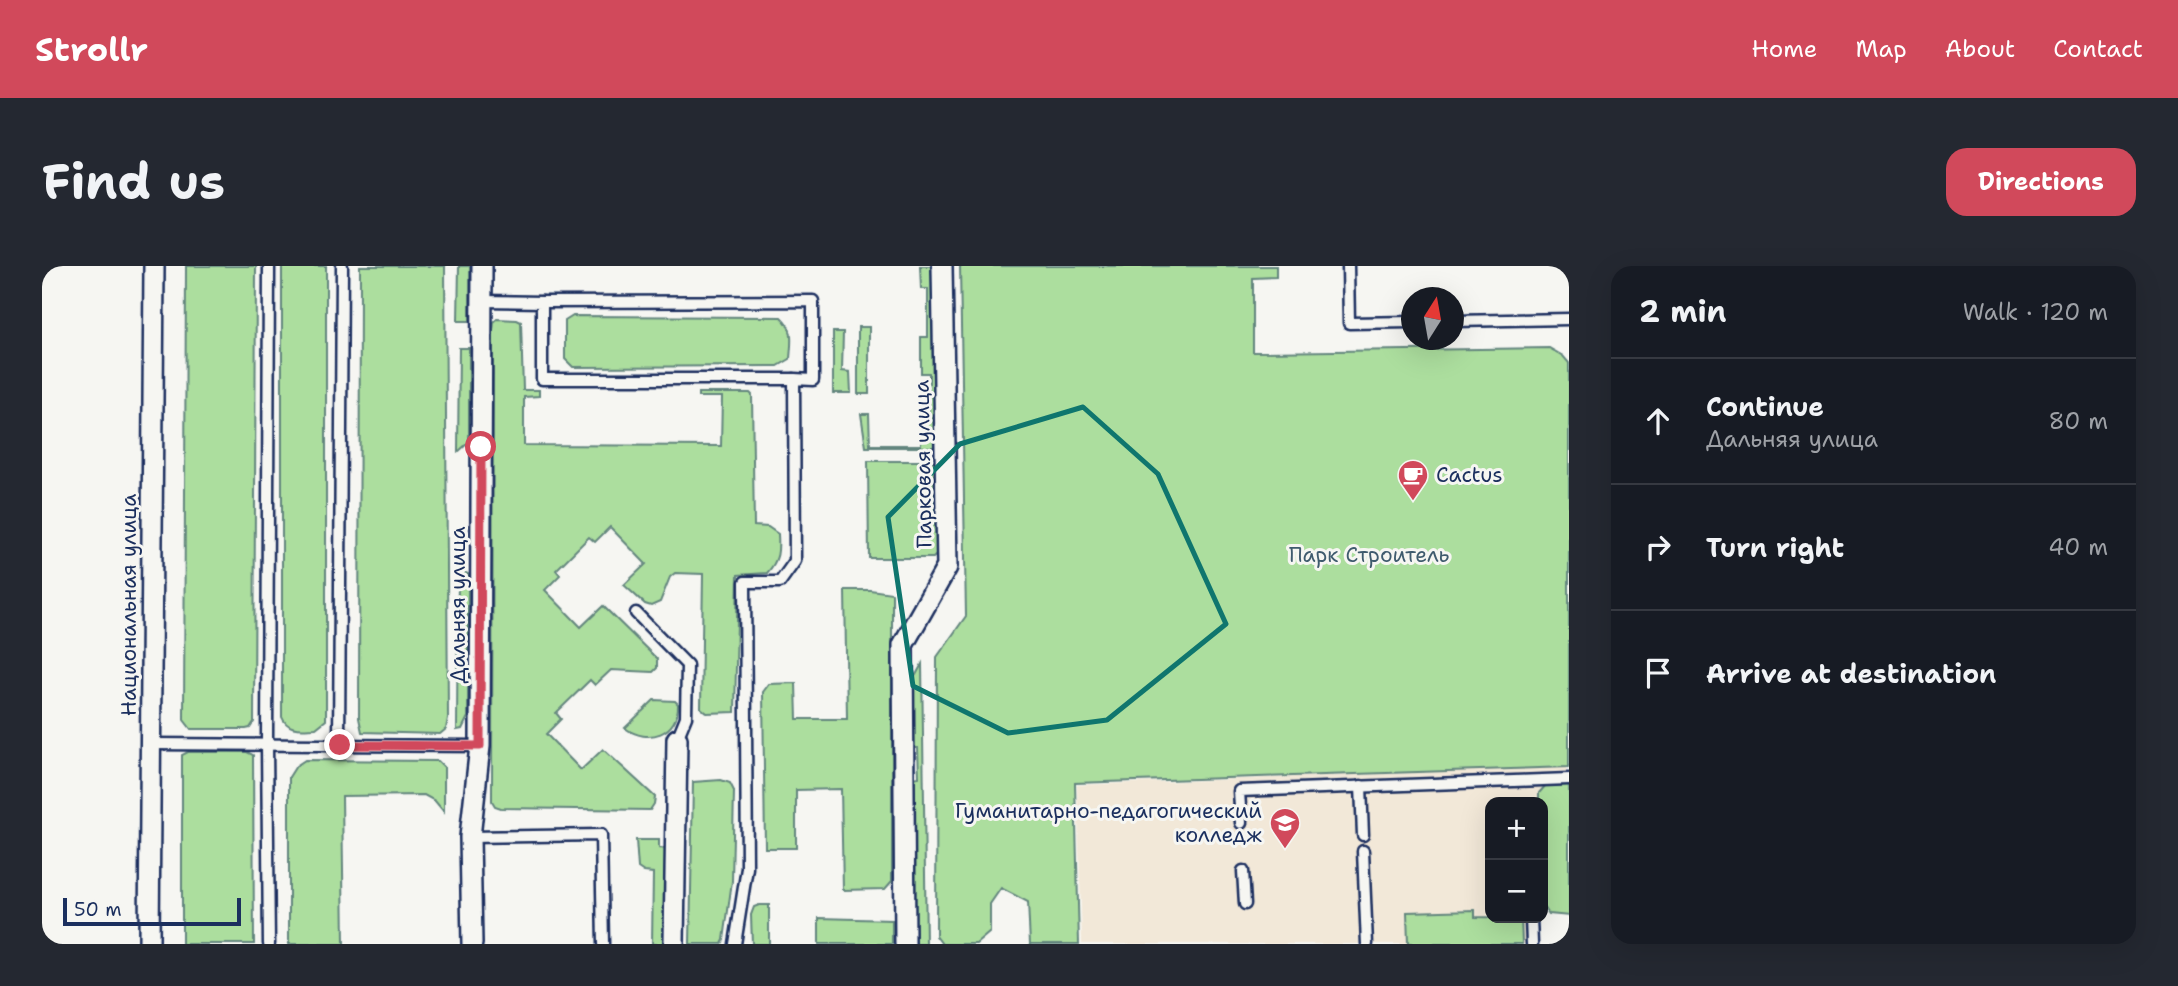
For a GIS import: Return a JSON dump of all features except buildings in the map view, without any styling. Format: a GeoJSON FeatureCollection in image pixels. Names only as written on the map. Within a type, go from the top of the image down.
{"type":"FeatureCollection","features":[{"type":"Feature","properties":{"kind":"street","name":"Национальная улица"},"geometry":{"type":"LineString","coordinates":[[149,944],[154,266]]}},
{"type":"Feature","properties":{"kind":"street","name":"Дальняя улица"},"geometry":{"type":"LineString","coordinates":[[472,944],[470,837],[480,746],[482,266]]}},
{"type":"Feature","properties":{"kind":"street","name":"Парковая улица"},"geometry":{"type":"LineString","coordinates":[[905,944],[903,645],[947,567],[942,266]]}},
{"type":"Feature","properties":{"kind":"street"},"geometry":{"type":"LineString","coordinates":[[674,944],[677,739]]}},
{"type":"Feature","properties":{"kind":"lane"},"geometry":{"type":"LineString","coordinates":[[269,266],[269,944]]}},
{"type":"Feature","properties":{"kind":"lane"},"geometry":{"type":"LineString","coordinates":[[340,745],[342,266]]}},
{"type":"Feature","properties":{"kind":"lane"},"geometry":{"type":"LineString","coordinates":[[1348,266],[1349,323],[1401,321]]}},
{"type":"Feature","properties":{"kind":"lane"},"geometry":{"type":"LineString","coordinates":[[482,301],[813,301],[813,380],[542,379],[542,302]]}},
{"type":"Feature","properties":{"kind":"lane"},"geometry":{"type":"LineString","coordinates":[[1464,321],[1569,319]]}},
{"type":"Feature","properties":{"kind":"lane"},"geometry":{"type":"LineString","coordinates":[[736,944],[747,869],[745,582],[780,582],[796,561],[794,379]]}},
{"type":"Feature","properties":{"kind":"lane"},"geometry":{"type":"LineString","coordinates":[[636,613],[687,665],[686,717],[677,739]]}},
{"type":"Feature","properties":{"kind":"lane"},"geometry":{"type":"LineString","coordinates":[[150,744],[480,746]]}},
{"type":"Feature","properties":{"kind":"lane"},"geometry":{"type":"LineString","coordinates":[[1241,823],[1239,791],[1569,779]]}},
{"type":"Feature","properties":{"kind":"lane"},"geometry":{"type":"LineString","coordinates":[[1361,786],[1363,835]]}},
{"type":"Feature","properties":{"kind":"lane"},"geometry":{"type":"LineString","coordinates":[[470,837],[601,835],[603,944]]}},
{"type":"Feature","properties":{"kind":"lane"},"geometry":{"type":"LineString","coordinates":[[1363,850],[1367,944]]}},
{"type":"Feature","properties":{"kind":"lane"},"geometry":{"type":"LineString","coordinates":[[1243,871],[1245,904]]}},
{"type":"Feature","properties":{"kind":"lane"},"geometry":{"type":"LineString","coordinates":[[1531,923],[1532,944]]}},
{"type":"Feature","properties":{"kind":"highlighted area"},"geometry":{"type":"Polygon","coordinates":[[[1083,407],[1158,474],[1226,624],[1107,720],[1008,733],[913,686],[888,517],[960,444],[1083,407]]]}},
{"type":"Feature","properties":{"kind":"shaded area","name":"Гуманитарно-педагогический колледж"},"geometry":{"type":"Polygon","coordinates":[[[1567,767],[1567,899],[1548,822],[1548,797],[1485,797],[1485,923],[1536,923],[1536,944],[1082,944],[1077,785],[1567,767]]]}},
{"type":"Feature","properties":{"kind":"green space"},"geometry":{"type":"Polygon","coordinates":[[[186,266],[256,266],[254,722],[246,729],[191,729],[184,720],[186,266]]]}},
{"type":"Feature","properties":{"kind":"green space"},"geometry":{"type":"Polygon","coordinates":[[[282,266],[326,266],[326,720],[316,728],[292,727],[282,717],[282,266]]]}},
{"type":"Feature","properties":{"kind":"green space"},"geometry":{"type":"Polygon","coordinates":[[[360,266],[445,266],[448,718],[446,729],[440,734],[362,732],[359,718],[360,266]]]}},
{"type":"Feature","properties":{"kind":"green space"},"geometry":{"type":"Polygon","coordinates":[[[459,266],[470,266],[470,321],[458,321],[459,266]]]}},
{"type":"Feature","properties":{"kind":"green space"},"geometry":{"type":"Polygon","coordinates":[[[920,266],[935,266],[936,445],[866,447],[861,414],[869,414],[870,445],[921,445],[921,424],[929,423],[929,373],[921,373],[921,337],[928,337],[928,289],[921,289],[920,266]]]}},
{"type":"Feature","properties":{"kind":"green space","name":"Парк Строитель"},"geometry":{"type":"Polygon","coordinates":[[[960,266],[1276,266],[1276,277],[1253,278],[1253,352],[1549,348],[1569,363],[1569,767],[1075,783],[1079,944],[1030,944],[1028,902],[1001,888],[990,904],[990,932],[976,944],[942,944],[936,936],[937,657],[966,616],[960,266]]]}},
{"type":"Feature","properties":{"kind":"green space"},"geometry":{"type":"Polygon","coordinates":[[[573,316],[781,317],[790,331],[790,359],[778,366],[573,367],[565,359],[565,321],[573,316]]]}},
{"type":"Feature","properties":{"kind":"green space"},"geometry":{"type":"Polygon","coordinates":[[[497,319],[521,322],[523,390],[539,390],[539,396],[524,397],[524,445],[721,446],[722,397],[698,397],[698,393],[752,395],[754,526],[768,527],[778,534],[778,545],[776,559],[767,573],[738,575],[735,712],[707,713],[701,708],[703,574],[675,573],[670,577],[660,602],[651,606],[645,604],[624,585],[646,564],[610,527],[595,542],[589,537],[556,570],[560,575],[545,590],[581,627],[603,606],[657,659],[657,668],[653,672],[611,670],[595,685],[590,680],[556,713],[561,719],[546,734],[581,770],[603,749],[655,797],[650,810],[501,808],[495,806],[492,801],[493,331],[497,319]]]}},
{"type":"Feature","properties":{"kind":"green space"},"geometry":{"type":"Polygon","coordinates":[[[858,327],[869,327],[869,394],[858,394],[858,327]]]}},
{"type":"Feature","properties":{"kind":"green space"},"geometry":{"type":"Polygon","coordinates":[[[833,332],[843,332],[842,371],[850,372],[851,393],[833,393],[833,332]]]}},
{"type":"Feature","properties":{"kind":"green space"},"geometry":{"type":"Polygon","coordinates":[[[459,348],[469,348],[469,442],[458,452],[459,348]]]}},
{"type":"Feature","properties":{"kind":"green space"},"geometry":{"type":"Polygon","coordinates":[[[868,461],[936,461],[937,554],[933,558],[869,558],[868,461]]]}},
{"type":"Feature","properties":{"kind":"green space"},"geometry":{"type":"Polygon","coordinates":[[[458,569],[468,574],[468,717],[462,729],[457,730],[458,569]]]}},
{"type":"Feature","properties":{"kind":"green space"},"geometry":{"type":"Polygon","coordinates":[[[845,590],[892,593],[892,881],[885,889],[843,890],[841,789],[796,790],[796,848],[765,848],[763,692],[769,684],[796,683],[797,719],[847,719],[845,590]]]}},
{"type":"Feature","properties":{"kind":"green space"},"geometry":{"type":"Polygon","coordinates":[[[922,664],[926,944],[915,944],[913,778],[919,777],[918,748],[913,748],[912,682],[922,664]]]}},
{"type":"Feature","properties":{"kind":"green space"},"geometry":{"type":"Polygon","coordinates":[[[654,700],[675,701],[678,704],[677,714],[668,729],[661,734],[643,736],[625,728],[654,700]]]}},
{"type":"Feature","properties":{"kind":"green space"},"geometry":{"type":"Polygon","coordinates":[[[188,752],[247,752],[253,755],[254,944],[182,944],[182,755],[188,752]]]}},
{"type":"Feature","properties":{"kind":"green space"},"geometry":{"type":"Polygon","coordinates":[[[305,760],[438,761],[444,767],[444,812],[435,801],[424,795],[342,796],[344,944],[289,944],[289,777],[296,766],[305,760]]]}},
{"type":"Feature","properties":{"kind":"green space"},"geometry":{"type":"Polygon","coordinates":[[[721,780],[730,783],[734,791],[732,881],[724,940],[722,944],[690,944],[693,782],[721,780]]]}},
{"type":"Feature","properties":{"kind":"green space"},"geometry":{"type":"Polygon","coordinates":[[[1546,785],[1569,785],[1569,916],[1548,913],[1548,797],[1539,797],[1546,785]]]}},
{"type":"Feature","properties":{"kind":"green space"},"geometry":{"type":"Polygon","coordinates":[[[636,840],[659,840],[659,848],[668,849],[667,944],[652,944],[653,873],[638,868],[636,840]]]}},
{"type":"Feature","properties":{"kind":"green space"},"geometry":{"type":"Polygon","coordinates":[[[769,905],[769,944],[752,944],[751,915],[754,907],[769,905]]]}},
{"type":"Feature","properties":{"kind":"green space"},"geometry":{"type":"Polygon","coordinates":[[[1475,910],[1475,917],[1485,917],[1485,923],[1521,923],[1522,944],[1408,944],[1407,912],[1475,910]]]}},
{"type":"Feature","properties":{"kind":"green space"},"geometry":{"type":"Polygon","coordinates":[[[819,918],[892,920],[892,944],[819,944],[819,918]]]}},
{"type":"Feature","properties":{"kind":"place","name":"Cactus"},"geometry":{"type":"Point","coordinates":[1413,502]}},
{"type":"Feature","properties":{"kind":"place","name":"Гуманитарно-педагогический колледж"},"geometry":{"type":"Point","coordinates":[1285,850]}},
{"type":"Feature","properties":{"kind":"route"},"geometry":{"type":"LineString","coordinates":[[340,745],[480,746],[481,447]]}}]}
